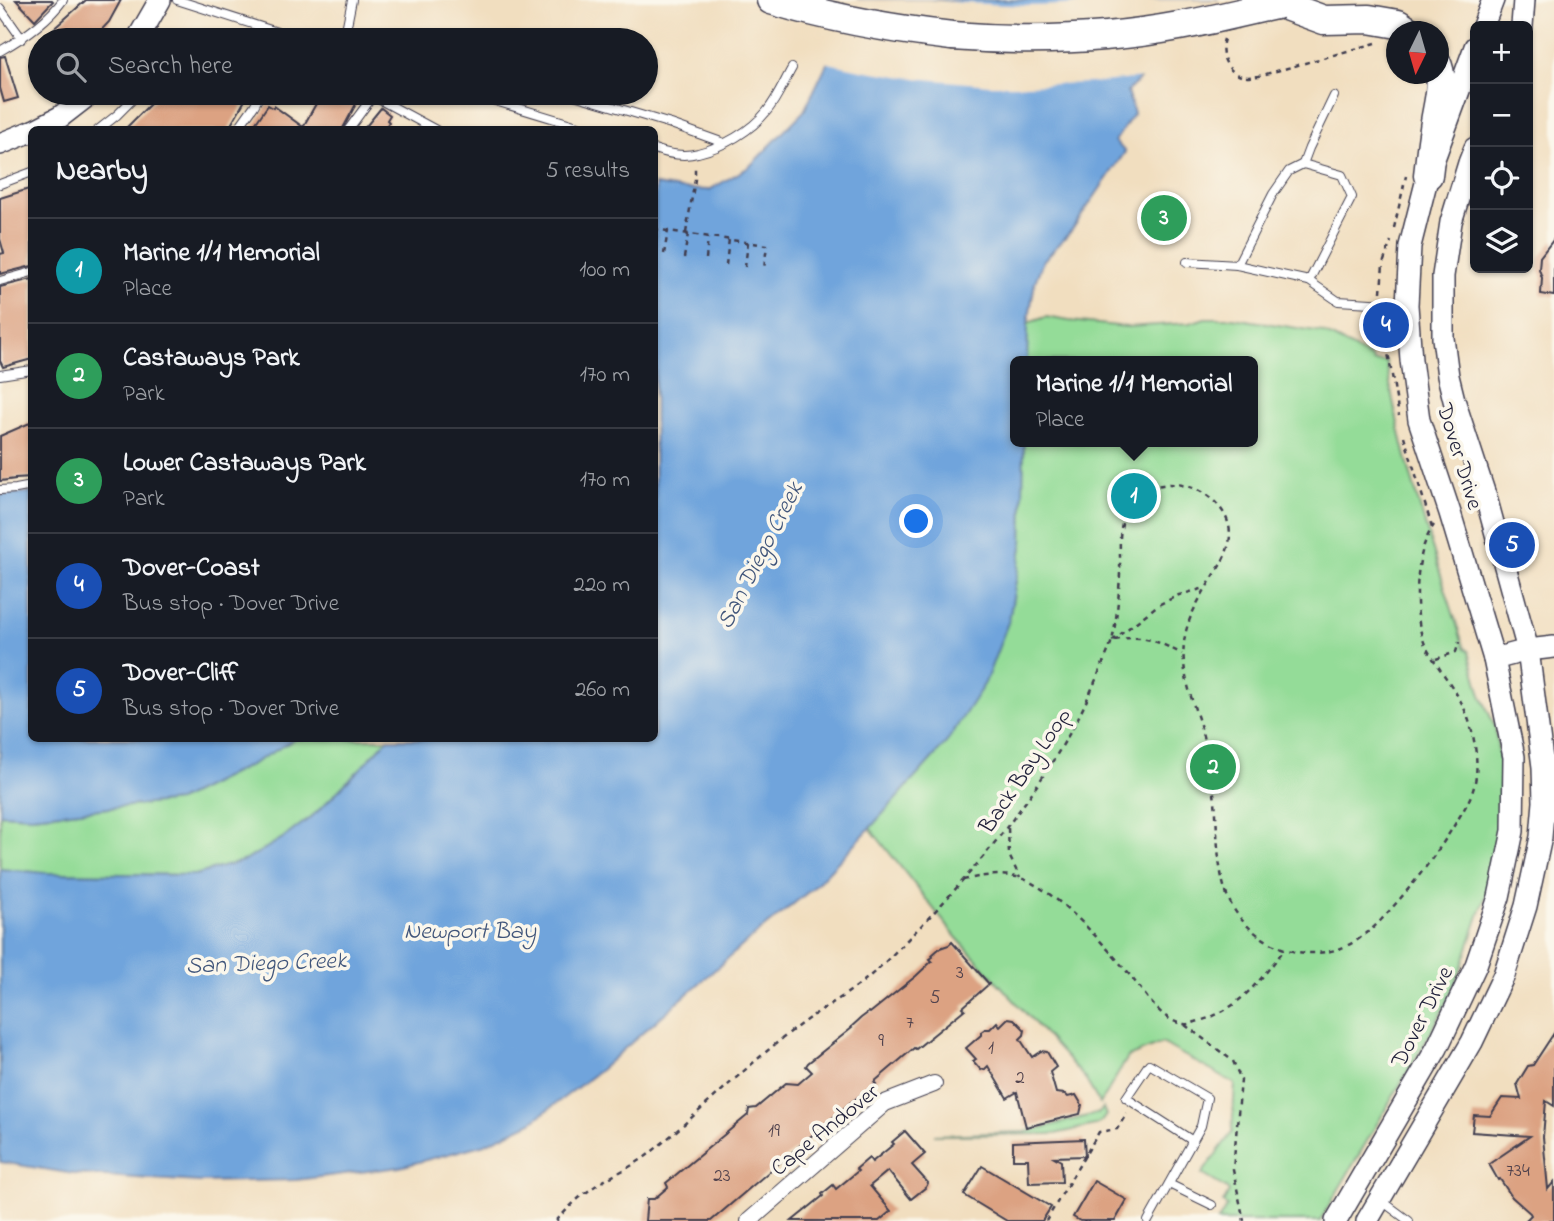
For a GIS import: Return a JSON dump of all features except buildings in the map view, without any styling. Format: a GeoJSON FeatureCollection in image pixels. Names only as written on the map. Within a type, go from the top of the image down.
{"type":"FeatureCollection","features":[{"type":"Feature","properties":{"kind":"highway"},"geometry":{"type":"LineString","coordinates":[[771,0],[814,13],[897,29],[953,36],[1033,40],[1151,31],[1287,2],[1324,20],[1369,19],[1386,22]]}},
{"type":"Feature","properties":{"kind":"highway"},"geometry":{"type":"LineString","coordinates":[[1428,175],[1440,84]]}},
{"type":"Feature","properties":{"kind":"street"},"geometry":{"type":"LineString","coordinates":[[144,28],[160,0]]}},
{"type":"Feature","properties":{"kind":"street"},"geometry":{"type":"LineString","coordinates":[[1485,21],[1493,0]]}},
{"type":"Feature","properties":{"kind":"street"},"geometry":{"type":"LineString","coordinates":[[1522,21],[1524,0]]}},
{"type":"Feature","properties":{"kind":"street","name":"Dover Drive"},"geometry":{"type":"LineString","coordinates":[[1336,1221],[1437,1048],[1476,965],[1499,897],[1513,831],[1514,757],[1494,659],[1419,420],[1410,360],[1407,305],[1410,246],[1428,175],[1470,61]]}},
{"type":"Feature","properties":{"kind":"street"},"geometry":{"type":"LineString","coordinates":[[41,126],[60,117],[76,105]]}},
{"type":"Feature","properties":{"kind":"street"},"geometry":{"type":"LineString","coordinates":[[0,144],[28,132]]}},
{"type":"Feature","properties":{"kind":"street","name":"Dover Drive"},"geometry":{"type":"LineString","coordinates":[[1367,1221],[1472,1042],[1504,975],[1526,906],[1541,837],[1543,767],[1528,650],[1487,501],[1454,400],[1443,338],[1443,276],[1451,222],[1470,160]]}},
{"type":"Feature","properties":{"kind":"street"},"geometry":{"type":"LineString","coordinates":[[1494,659],[1528,650],[1554,647]]}},
{"type":"Feature","properties":{"kind":"street","name":"Cape Andover"},"geometry":{"type":"LineString","coordinates":[[749,1221],[885,1103],[934,1084]]}},
{"type":"Feature","properties":{"kind":"lane"},"geometry":{"type":"LineString","coordinates":[[35,28],[56,10],[63,0]]}},
{"type":"Feature","properties":{"kind":"lane"},"geometry":{"type":"LineString","coordinates":[[177,0],[266,28]]}},
{"type":"Feature","properties":{"kind":"lane"},"geometry":{"type":"LineString","coordinates":[[346,28],[352,0]]}},
{"type":"Feature","properties":{"kind":"lane"},"geometry":{"type":"LineString","coordinates":[[0,8],[22,39]]}},
{"type":"Feature","properties":{"kind":"lane"},"geometry":{"type":"LineString","coordinates":[[0,51],[28,34]]}},
{"type":"Feature","properties":{"kind":"lane"},"geometry":{"type":"LineString","coordinates":[[658,150],[669,154],[696,154],[746,131],[768,111],[792,68]]}},
{"type":"Feature","properties":{"kind":"lane"},"geometry":{"type":"LineString","coordinates":[[1303,164],[1334,96]]}},
{"type":"Feature","properties":{"kind":"lane"},"geometry":{"type":"LineString","coordinates":[[103,126],[127,105]]}},
{"type":"Feature","properties":{"kind":"lane"},"geometry":{"type":"LineString","coordinates":[[240,126],[255,105]]}},
{"type":"Feature","properties":{"kind":"lane"},"geometry":{"type":"LineString","coordinates":[[351,126],[366,105]]}},
{"type":"Feature","properties":{"kind":"lane"},"geometry":{"type":"LineString","coordinates":[[390,105],[429,126]]}},
{"type":"Feature","properties":{"kind":"lane"},"geometry":{"type":"LineString","coordinates":[[509,105],[578,126]]}},
{"type":"Feature","properties":{"kind":"lane"},"geometry":{"type":"LineString","coordinates":[[607,105],[724,143]]}},
{"type":"Feature","properties":{"kind":"lane"},"geometry":{"type":"LineString","coordinates":[[1237,265],[1273,194],[1289,171],[1303,164],[1342,175],[1352,197],[1309,281]]}},
{"type":"Feature","properties":{"kind":"lane"},"geometry":{"type":"LineString","coordinates":[[0,184],[28,174]]}},
{"type":"Feature","properties":{"kind":"lane"},"geometry":{"type":"LineString","coordinates":[[1187,262],[1237,265],[1309,281],[1338,301],[1407,305]]}},
{"type":"Feature","properties":{"kind":"lane"},"geometry":{"type":"LineString","coordinates":[[0,281],[28,273]]}},
{"type":"Feature","properties":{"kind":"lane"},"geometry":{"type":"LineString","coordinates":[[0,375],[28,371]]}},
{"type":"Feature","properties":{"kind":"lane"},"geometry":{"type":"LineString","coordinates":[[0,490],[28,487]]}},
{"type":"Feature","properties":{"kind":"lane"},"geometry":{"type":"LineString","coordinates":[[1148,1221],[1202,1126],[1207,1098],[1149,1064],[1126,1098],[1193,1141]]}},
{"type":"Feature","properties":{"kind":"lane"},"geometry":{"type":"LineString","coordinates":[[1169,1184],[1212,1205]]}},
{"type":"Feature","properties":{"kind":"lane"},"geometry":{"type":"LineString","coordinates":[[1380,1199],[1409,1221]]}},
{"type":"Feature","properties":{"kind":"path"},"geometry":{"type":"LineString","coordinates":[[1227,30],[1222,42],[1222,54],[1228,67],[1238,75],[1246,77],[1259,76],[1375,43]]}},
{"type":"Feature","properties":{"kind":"path"},"geometry":{"type":"LineString","coordinates":[[684,258],[695,179]]}},
{"type":"Feature","properties":{"kind":"path"},"geometry":{"type":"LineString","coordinates":[[658,230],[766,245],[764,269]]}},
{"type":"Feature","properties":{"kind":"path"},"geometry":{"type":"LineString","coordinates":[[664,254],[668,231]]}},
{"type":"Feature","properties":{"kind":"path"},"geometry":{"type":"LineString","coordinates":[[706,260],[708,237]]}},
{"type":"Feature","properties":{"kind":"path"},"geometry":{"type":"LineString","coordinates":[[726,265],[729,239]]}},
{"type":"Feature","properties":{"kind":"path"},"geometry":{"type":"LineString","coordinates":[[745,267],[748,242]]}},
{"type":"Feature","properties":{"kind":"path","name":"Back Bay Loop"},"geometry":{"type":"LineString","coordinates":[[556,1221],[586,1193],[644,1158],[794,1028],[869,976],[924,923],[1008,827],[1078,720],[1112,641],[1119,594],[1122,521],[1136,498],[1147,489],[1170,484],[1186,485],[1202,492],[1222,510],[1230,533],[1226,556],[1193,611],[1185,633],[1183,654],[1188,689],[1210,767],[1226,895],[1236,914],[1246,924],[1284,950],[1328,953],[1352,944],[1368,933],[1434,855],[1472,793],[1476,778],[1475,749],[1467,715],[1425,645],[1419,626],[1419,566],[1429,531],[1450,513]]}},
{"type":"Feature","properties":{"kind":"path"},"geometry":{"type":"LineString","coordinates":[[1112,641],[1158,605],[1179,595],[1207,587]]}},
{"type":"Feature","properties":{"kind":"path"},"geometry":{"type":"LineString","coordinates":[[1112,641],[1132,637],[1155,641],[1183,654]]}},
{"type":"Feature","properties":{"kind":"path"},"geometry":{"type":"LineString","coordinates":[[1435,660],[1456,652],[1459,642]]}},
{"type":"Feature","properties":{"kind":"path"},"geometry":{"type":"LineString","coordinates":[[1008,827],[1009,855],[1020,878]]}},
{"type":"Feature","properties":{"kind":"path"},"geometry":{"type":"LineString","coordinates":[[964,880],[996,875],[1020,878],[1043,889],[1081,922],[1124,968],[1153,1005],[1171,1020],[1185,1024],[1233,1061],[1241,1080],[1233,1170],[1244,1221]]}},
{"type":"Feature","properties":{"kind":"path"},"geometry":{"type":"LineString","coordinates":[[1185,1024],[1210,1018],[1234,1005],[1253,989],[1284,950]]}},
{"type":"Feature","properties":{"kind":"path"},"geometry":{"type":"LineString","coordinates":[[1046,1221],[1099,1132],[1117,1129],[1134,1103]]}},
{"type":"Feature","properties":{"kind":"green space"},"geometry":{"type":"Polygon","coordinates":[[[1046,317],[1127,327],[1190,323],[1205,318],[1233,318],[1322,332],[1372,358],[1373,362],[1386,361],[1400,434],[1419,505],[1464,647],[1469,652],[1481,695],[1495,727],[1502,777],[1502,801],[1497,850],[1487,892],[1447,1002],[1320,1221],[1218,1221],[1227,1206],[1223,1203],[1229,1192],[1202,1174],[1232,1132],[1235,1084],[1162,1043],[1128,1057],[1100,1104],[1084,1077],[956,937],[870,828],[946,743],[1009,620],[1022,547],[1024,447],[1258,447],[1258,356],[1027,356],[1028,323],[1046,317]]]}},
{"type":"Feature","properties":{"kind":"green space"},"geometry":{"type":"Polygon","coordinates":[[[290,742],[385,742],[316,813],[286,836],[246,860],[196,875],[47,873],[0,869],[0,814],[31,816],[178,801],[290,742]]]}},
{"type":"Feature","properties":{"kind":"green space"},"geometry":{"type":"Polygon","coordinates":[[[1103,1108],[1106,1115],[1101,1122],[1055,1134],[934,1135],[1025,1132],[1099,1113],[1103,1108]]]}},
{"type":"Feature","properties":{"kind":"water","name":"Newport Bay"},"geometry":{"type":"Polygon","coordinates":[[[858,0],[1217,0],[1127,92],[1134,113],[1115,141],[1125,152],[1071,231],[1043,261],[1035,282],[1028,323],[1027,356],[1010,356],[1010,447],[1024,447],[1022,547],[1009,620],[985,683],[946,743],[813,888],[750,939],[600,1070],[532,1122],[485,1144],[400,1167],[296,1180],[199,1182],[74,1174],[0,1162],[0,869],[47,873],[195,875],[246,860],[286,836],[316,813],[385,742],[658,742],[658,185],[709,190],[749,167],[804,111],[858,0]]]}},
{"type":"Feature","properties":{"kind":"water"},"geometry":{"type":"Polygon","coordinates":[[[28,492],[28,742],[290,742],[178,801],[31,816],[0,814],[0,495],[28,492]]]}},
{"type":"Feature","properties":{"kind":"pier"},"geometry":{"type":"Polygon","coordinates":[[[855,0],[930,0],[1029,6],[1118,0],[1221,0],[1145,78],[1091,83],[989,85],[904,77],[824,62],[855,0]]]}},
{"type":"Feature","properties":{"kind":"place","name":"Lower Castaways Park"},"geometry":{"type":"Point","coordinates":[1164,218]}},
{"type":"Feature","properties":{"kind":"place","name":"Dover-Coast"},"geometry":{"type":"Point","coordinates":[1386,325]}},
{"type":"Feature","properties":{"kind":"place","name":"Marine 1/1 Memorial"},"geometry":{"type":"Point","coordinates":[1134,496]}},
{"type":"Feature","properties":{"kind":"place","name":"Dover-Cliff"},"geometry":{"type":"Point","coordinates":[1512,545]}},
{"type":"Feature","properties":{"kind":"place","name":"Castaways Park"},"geometry":{"type":"Point","coordinates":[1213,767]}},
{"type":"Feature","properties":{"kind":"water label","name":"San Diego Creek"},"geometry":{"type":"Point","coordinates":[759,555]}},
{"type":"Feature","properties":{"kind":"water label","name":"San Diego Creek"},"geometry":{"type":"Point","coordinates":[266,962]}}]}
